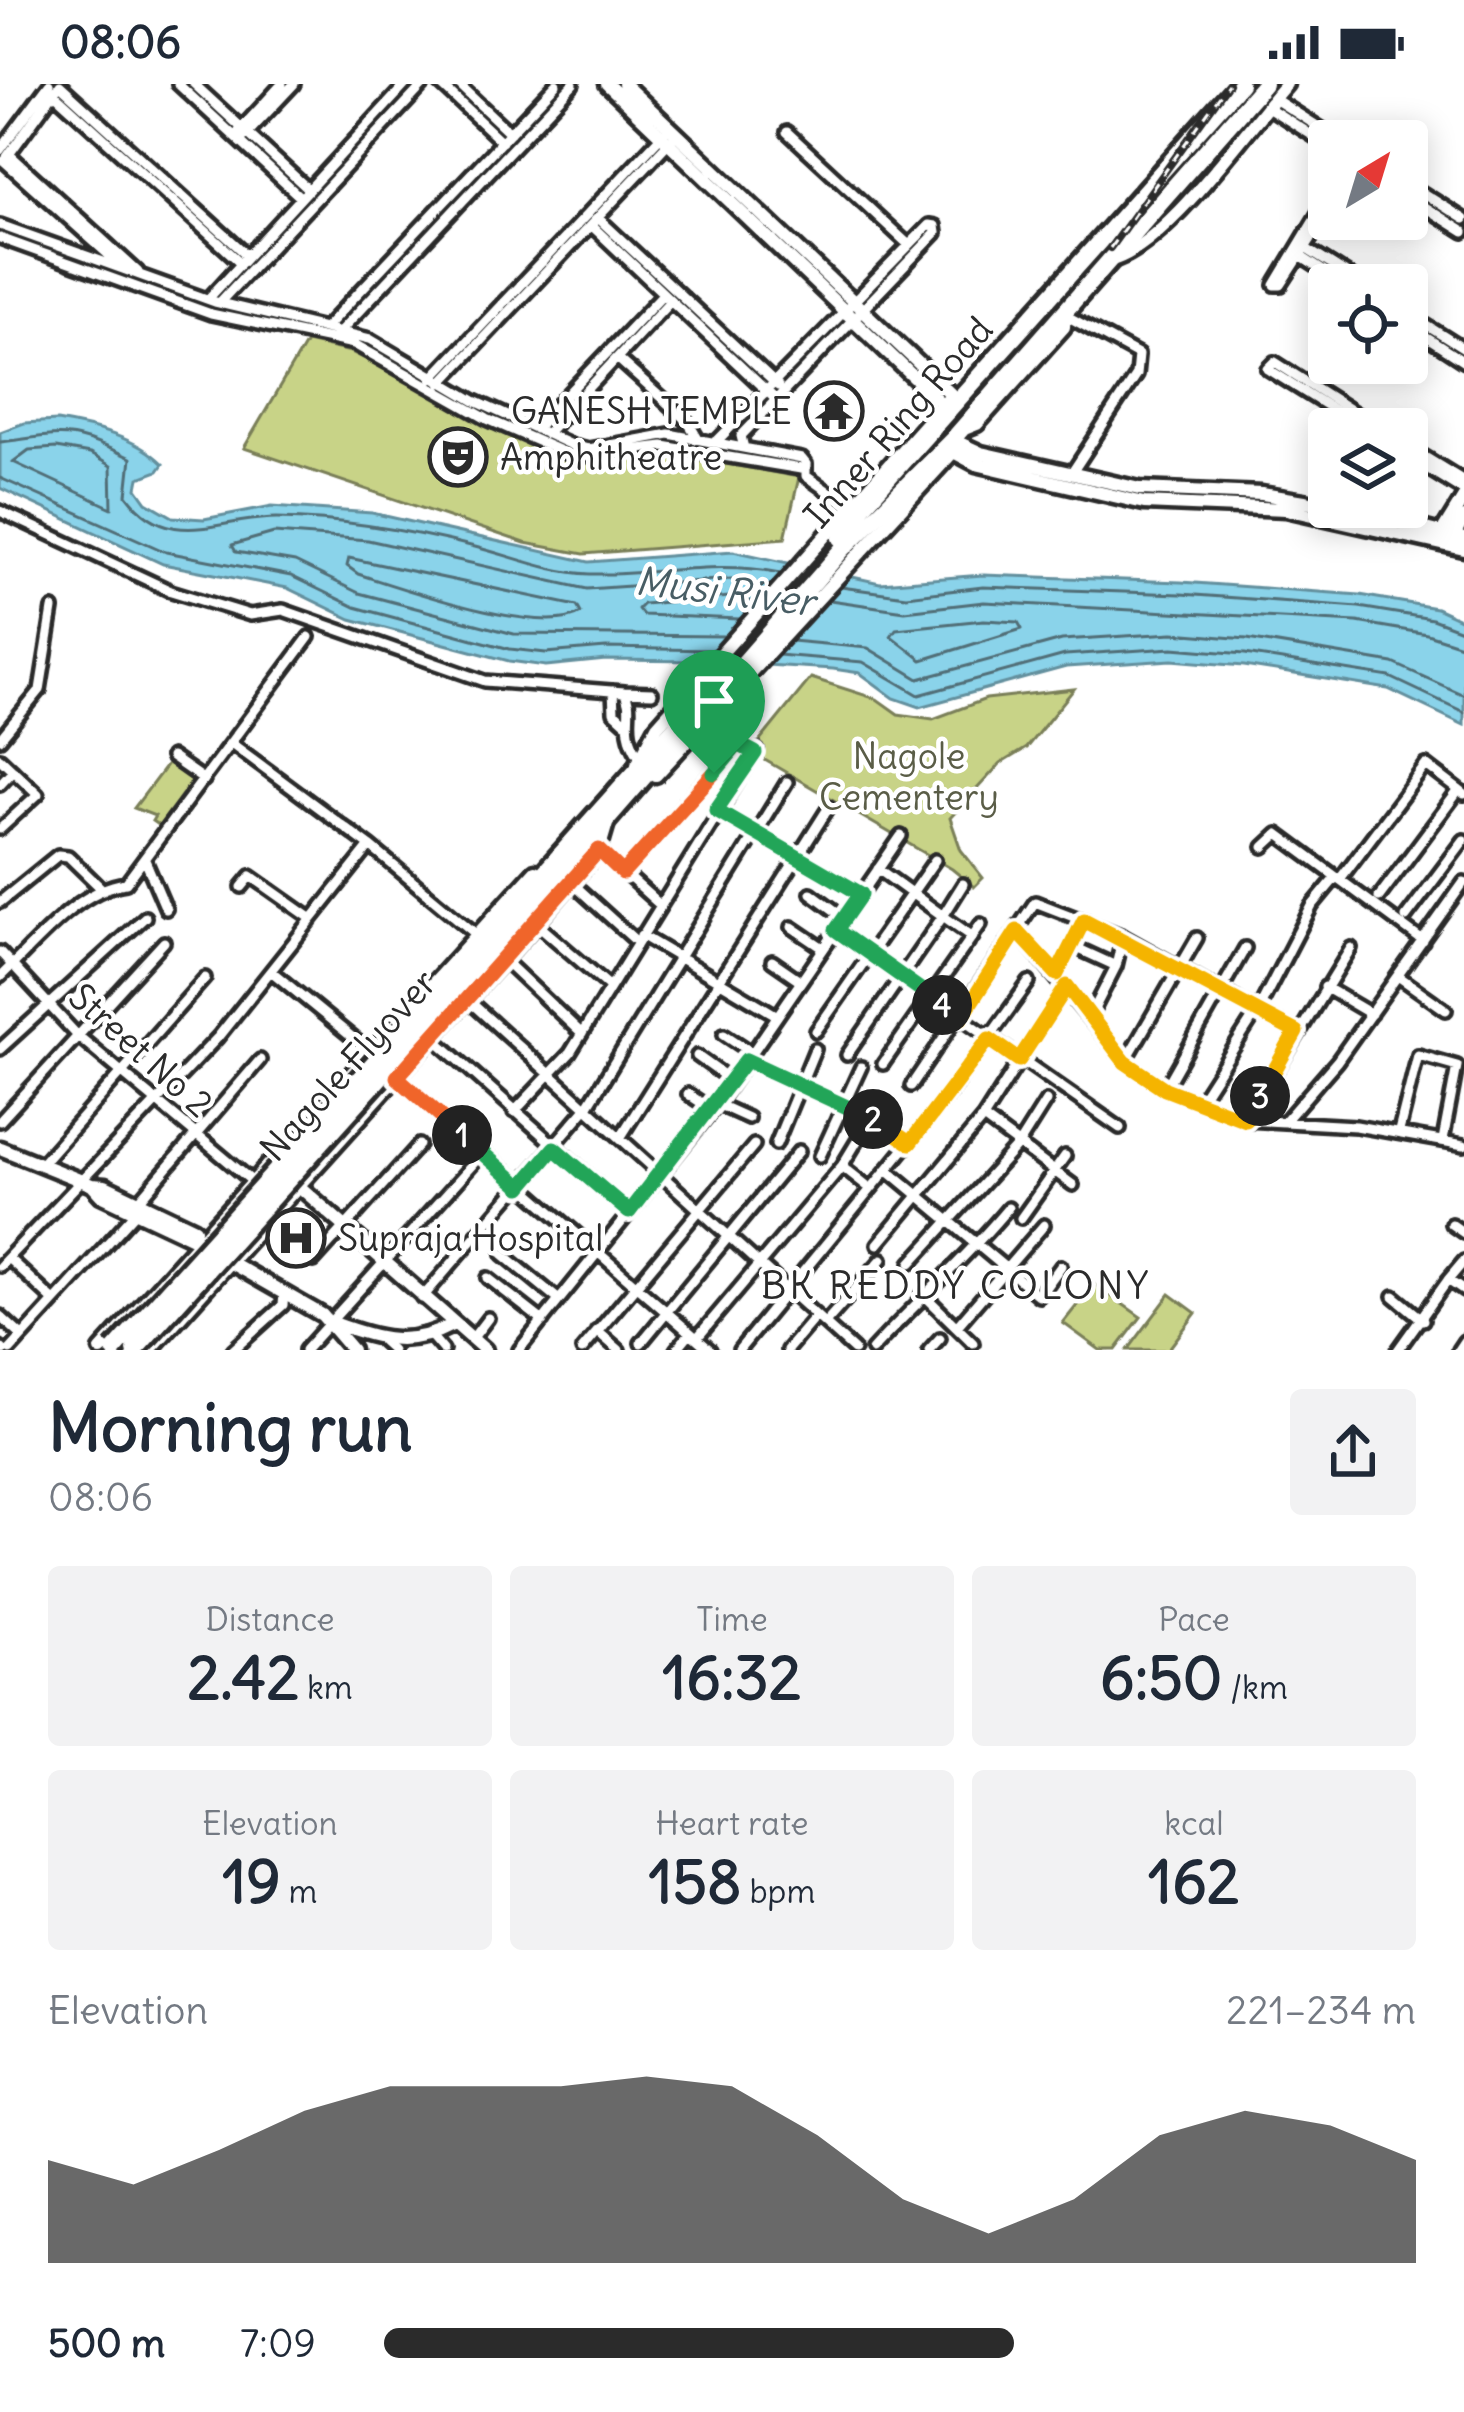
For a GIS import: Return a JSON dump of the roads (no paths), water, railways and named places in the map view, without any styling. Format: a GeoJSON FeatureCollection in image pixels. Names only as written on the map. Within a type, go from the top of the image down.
{"type":"FeatureCollection","features":[{"type":"Feature","properties":{"kind":"highway","name":"Inner Ring Road"},"geometry":{"type":"LineString","coordinates":[[558,856],[638,759],[731,672],[953,443],[1212,129],[1235,88]]}},
{"type":"Feature","properties":{"kind":"highway","name":"Inner Ring Road"},"geometry":{"type":"LineString","coordinates":[[608,821],[731,672],[853,509],[1212,129],[1268,96]]}},
{"type":"Feature","properties":{"kind":"highway","name":"Nagole Flyover"},"geometry":{"type":"LineString","coordinates":[[135,1350],[608,821]]}},
{"type":"Feature","properties":{"kind":"highway","name":"Nagole Flyover"},"geometry":{"type":"LineString","coordinates":[[115,1350],[417,1035],[558,856]]}},
{"type":"Feature","properties":{"kind":"street"},"geometry":{"type":"LineString","coordinates":[[178,84],[242,134]]}},
{"type":"Feature","properties":{"kind":"street"},"geometry":{"type":"LineString","coordinates":[[194,84],[303,192]]}},
{"type":"Feature","properties":{"kind":"street"},"geometry":{"type":"LineString","coordinates":[[242,134],[282,84]]}},
{"type":"Feature","properties":{"kind":"street"},"geometry":{"type":"LineString","coordinates":[[242,134],[294,84]]}},
{"type":"Feature","properties":{"kind":"street"},"geometry":{"type":"LineString","coordinates":[[213,301],[281,216],[406,84]]}},
{"type":"Feature","properties":{"kind":"street"},"geometry":{"type":"LineString","coordinates":[[213,301],[264,255],[424,84]]}},
{"type":"Feature","properties":{"kind":"street"},"geometry":{"type":"LineString","coordinates":[[440,84],[506,137]]}},
{"type":"Feature","properties":{"kind":"street"},"geometry":{"type":"LineString","coordinates":[[458,84],[506,137]]}},
{"type":"Feature","properties":{"kind":"street"},"geometry":{"type":"LineString","coordinates":[[327,326],[556,84]]}},
{"type":"Feature","properties":{"kind":"street"},"geometry":{"type":"LineString","coordinates":[[341,329],[573,84]]}},
{"type":"Feature","properties":{"kind":"street"},"geometry":{"type":"LineString","coordinates":[[607,84],[669,135],[950,403]]}},
{"type":"Feature","properties":{"kind":"street"},"geometry":{"type":"LineString","coordinates":[[624,84],[669,135]]}},
{"type":"Feature","properties":{"kind":"street"},"geometry":{"type":"LineString","coordinates":[[1106,261],[1133,253],[1268,96],[1286,84]]}},
{"type":"Feature","properties":{"kind":"street"},"geometry":{"type":"LineString","coordinates":[[3,158],[56,86],[243,259]]}},
{"type":"Feature","properties":{"kind":"street"},"geometry":{"type":"LineString","coordinates":[[1268,96],[1308,121]]}},
{"type":"Feature","properties":{"kind":"street"},"geometry":{"type":"LineString","coordinates":[[1268,96],[1308,129]]}},
{"type":"Feature","properties":{"kind":"street"},"geometry":{"type":"LineString","coordinates":[[787,132],[915,250]]}},
{"type":"Feature","properties":{"kind":"street"},"geometry":{"type":"LineString","coordinates":[[433,384],[669,135]]}},
{"type":"Feature","properties":{"kind":"street"},"geometry":{"type":"LineString","coordinates":[[433,384],[594,221],[669,135]]}},
{"type":"Feature","properties":{"kind":"street"},"geometry":{"type":"LineString","coordinates":[[3,158],[125,270]]}},
{"type":"Feature","properties":{"kind":"street"},"geometry":{"type":"LineString","coordinates":[[3,158],[140,274]]}},
{"type":"Feature","properties":{"kind":"street"},"geometry":{"type":"LineString","coordinates":[[1428,197],[1464,220]]}},
{"type":"Feature","properties":{"kind":"street"},"geometry":{"type":"LineString","coordinates":[[1428,209],[1464,232]]}},
{"type":"Feature","properties":{"kind":"street"},"geometry":{"type":"LineString","coordinates":[[281,216],[281,237]]}},
{"type":"Feature","properties":{"kind":"street"},"geometry":{"type":"LineString","coordinates":[[594,221],[672,300],[776,392]]}},
{"type":"Feature","properties":{"kind":"street"},"geometry":{"type":"LineString","coordinates":[[594,221],[672,300]]}},
{"type":"Feature","properties":{"kind":"street"},"geometry":{"type":"LineString","coordinates":[[0,225],[213,301],[370,339],[433,384],[588,449],[653,436],[698,439],[806,464]]}},
{"type":"Feature","properties":{"kind":"street"},"geometry":{"type":"LineString","coordinates":[[744,448],[741,436],[776,392],[915,250],[929,225]]}},
{"type":"Feature","properties":{"kind":"street"},"geometry":{"type":"LineString","coordinates":[[1308,229],[1274,285],[1281,285],[1311,240]]}},
{"type":"Feature","properties":{"kind":"street"},"geometry":{"type":"LineString","coordinates":[[264,255],[268,231]]}},
{"type":"Feature","properties":{"kind":"street"},"geometry":{"type":"LineString","coordinates":[[0,238],[211,314],[354,344],[574,457],[662,446],[801,469],[806,464]]}},
{"type":"Feature","properties":{"kind":"street"},"geometry":{"type":"LineString","coordinates":[[1303,252],[1318,264]]}},
{"type":"Feature","properties":{"kind":"street"},"geometry":{"type":"LineString","coordinates":[[1303,252],[1325,264]]}},
{"type":"Feature","properties":{"kind":"street"},"geometry":{"type":"LineString","coordinates":[[243,259],[264,255]]}},
{"type":"Feature","properties":{"kind":"street"},"geometry":{"type":"LineString","coordinates":[[563,408],[672,300]]}},
{"type":"Feature","properties":{"kind":"street"},"geometry":{"type":"LineString","coordinates":[[540,431],[672,300]]}},
{"type":"Feature","properties":{"kind":"street"},"geometry":{"type":"LineString","coordinates":[[1065,311],[1138,355],[1136,375],[1071,474]]}},
{"type":"Feature","properties":{"kind":"street"},"geometry":{"type":"LineString","coordinates":[[1428,326],[1464,349]]}},
{"type":"Feature","properties":{"kind":"street"},"geometry":{"type":"LineString","coordinates":[[1428,339],[1464,362]]}},
{"type":"Feature","properties":{"kind":"street"},"geometry":{"type":"LineString","coordinates":[[617,358],[688,422],[698,439]]}},
{"type":"Feature","properties":{"kind":"street"},"geometry":{"type":"LineString","coordinates":[[1331,408],[1267,368],[1275,362],[1347,408]]}},
{"type":"Feature","properties":{"kind":"street"},"geometry":{"type":"LineString","coordinates":[[715,443],[776,392]]}},
{"type":"Feature","properties":{"kind":"street"},"geometry":{"type":"LineString","coordinates":[[653,436],[662,446]]}},
{"type":"Feature","properties":{"kind":"street"},"geometry":{"type":"LineString","coordinates":[[953,443],[1140,490],[1227,486],[1308,501]]}},
{"type":"Feature","properties":{"kind":"street"},"geometry":{"type":"LineString","coordinates":[[953,443],[1025,477],[1144,503],[1286,509],[1449,539]]}},
{"type":"Feature","properties":{"kind":"street"},"geometry":{"type":"LineString","coordinates":[[1428,459],[1464,481]]}},
{"type":"Feature","properties":{"kind":"street"},"geometry":{"type":"LineString","coordinates":[[806,464],[806,476],[853,509]]}},
{"type":"Feature","properties":{"kind":"street"},"geometry":{"type":"LineString","coordinates":[[1428,470],[1464,494],[1449,539]]}},
{"type":"Feature","properties":{"kind":"street"},"geometry":{"type":"LineString","coordinates":[[0,511],[108,565],[250,615],[283,610],[485,681],[652,693]]}},
{"type":"Feature","properties":{"kind":"street"},"geometry":{"type":"LineString","coordinates":[[1449,539],[1464,518]]}},
{"type":"Feature","properties":{"kind":"street"},"geometry":{"type":"LineString","coordinates":[[1412,528],[1449,539],[1464,549]]}},
{"type":"Feature","properties":{"kind":"street"},"geometry":{"type":"LineString","coordinates":[[621,806],[708,719],[850,550]]}},
{"type":"Feature","properties":{"kind":"street"},"geometry":{"type":"LineString","coordinates":[[638,759],[657,726],[799,576]]}},
{"type":"Feature","properties":{"kind":"street"},"geometry":{"type":"LineString","coordinates":[[0,739],[40,690],[53,609]]}},
{"type":"Feature","properties":{"kind":"street"},"geometry":{"type":"LineString","coordinates":[[0,977],[61,920],[104,890],[126,883],[309,637]]}},
{"type":"Feature","properties":{"kind":"street"},"geometry":{"type":"LineString","coordinates":[[254,689],[267,693]]}},
{"type":"Feature","properties":{"kind":"street"},"geometry":{"type":"LineString","coordinates":[[619,691],[614,712],[625,722],[638,759]]}},
{"type":"Feature","properties":{"kind":"street"},"geometry":{"type":"LineString","coordinates":[[619,691],[629,700],[625,722]]}},
{"type":"Feature","properties":{"kind":"street"},"geometry":{"type":"LineString","coordinates":[[231,743],[370,846],[477,935]]}},
{"type":"Feature","properties":{"kind":"street"},"geometry":{"type":"LineString","coordinates":[[514,1112],[582,1034],[756,752],[737,745],[623,873]]}},
{"type":"Feature","properties":{"kind":"street"},"geometry":{"type":"LineString","coordinates":[[172,757],[204,780]]}},
{"type":"Feature","properties":{"kind":"street"},"geometry":{"type":"LineString","coordinates":[[0,758],[38,794],[0,829]]}},
{"type":"Feature","properties":{"kind":"street"},"geometry":{"type":"LineString","coordinates":[[1199,1102],[1258,1010],[1311,914],[1426,765],[1461,792],[1379,897]]}},
{"type":"Feature","properties":{"kind":"street"},"geometry":{"type":"LineString","coordinates":[[0,784],[13,770]]}},
{"type":"Feature","properties":{"kind":"street"},"geometry":{"type":"LineString","coordinates":[[422,1298],[587,1107],[788,782]]}},
{"type":"Feature","properties":{"kind":"street"},"geometry":{"type":"LineString","coordinates":[[620,1138],[829,807]]}},
{"type":"Feature","properties":{"kind":"street"},"geometry":{"type":"LineString","coordinates":[[716,810],[861,894]]}},
{"type":"Feature","properties":{"kind":"street"},"geometry":{"type":"LineString","coordinates":[[121,1328],[148,1350],[397,1077],[417,1035],[467,999],[536,923],[599,850],[608,821]]}},
{"type":"Feature","properties":{"kind":"street"},"geometry":{"type":"LineString","coordinates":[[1264,847],[1278,834],[1423,941]]}},
{"type":"Feature","properties":{"kind":"street"},"geometry":{"type":"LineString","coordinates":[[519,1350],[715,1107],[901,836]]}},
{"type":"Feature","properties":{"kind":"street"},"geometry":{"type":"LineString","coordinates":[[1406,917],[1464,840]]}},
{"type":"Feature","properties":{"kind":"street"},"geometry":{"type":"LineString","coordinates":[[53,1300],[4,1262],[88,1184],[271,971],[370,846]]}},
{"type":"Feature","properties":{"kind":"street"},"geometry":{"type":"LineString","coordinates":[[599,850],[660,904]]}},
{"type":"Feature","properties":{"kind":"street"},"geometry":{"type":"LineString","coordinates":[[0,902],[58,855],[68,856],[104,890]]}},
{"type":"Feature","properties":{"kind":"street"},"geometry":{"type":"LineString","coordinates":[[101,1350],[544,861],[558,856]]}},
{"type":"Feature","properties":{"kind":"street"},"geometry":{"type":"LineString","coordinates":[[145,860],[166,909]]}},
{"type":"Feature","properties":{"kind":"street"},"geometry":{"type":"LineString","coordinates":[[816,1031],[935,860]]}},
{"type":"Feature","properties":{"kind":"street"},"geometry":{"type":"LineString","coordinates":[[878,869],[973,937]]}},
{"type":"Feature","properties":{"kind":"street"},"geometry":{"type":"LineString","coordinates":[[242,887],[251,876],[312,919]]}},
{"type":"Feature","properties":{"kind":"street"},"geometry":{"type":"LineString","coordinates":[[571,882],[639,939],[776,1015]]}},
{"type":"Feature","properties":{"kind":"street"},"geometry":{"type":"LineString","coordinates":[[1285,1121],[1371,1014],[1464,882]]}},
{"type":"Feature","properties":{"kind":"street"},"geometry":{"type":"LineString","coordinates":[[847,1055],[963,884]]}},
{"type":"Feature","properties":{"kind":"street"},"geometry":{"type":"LineString","coordinates":[[811,893],[845,918]]}},
{"type":"Feature","properties":{"kind":"street"},"geometry":{"type":"LineString","coordinates":[[910,1086],[961,1018],[1036,902],[1124,936],[1296,1032]]}},
{"type":"Feature","properties":{"kind":"street"},"geometry":{"type":"LineString","coordinates":[[0,1049],[145,917]]}},
{"type":"Feature","properties":{"kind":"street"},"geometry":{"type":"LineString","coordinates":[[1057,974],[1084,920]]}},
{"type":"Feature","properties":{"kind":"street"},"geometry":{"type":"LineString","coordinates":[[536,923],[610,987]]}},
{"type":"Feature","properties":{"kind":"street"},"geometry":{"type":"LineString","coordinates":[[883,1064],[981,924]]}},
{"type":"Feature","properties":{"kind":"street"},"geometry":{"type":"LineString","coordinates":[[792,927],[824,949]]}},
{"type":"Feature","properties":{"kind":"street"},"geometry":{"type":"LineString","coordinates":[[836,930],[1120,1128]]}},
{"type":"Feature","properties":{"kind":"street"},"geometry":{"type":"LineString","coordinates":[[1017,931],[1125,1062],[1165,1089],[1246,1120],[1399,1131],[1464,1144]]}},
{"type":"Feature","properties":{"kind":"street"},"geometry":{"type":"LineString","coordinates":[[1090,1017],[1116,966],[1124,936]]}},
{"type":"Feature","properties":{"kind":"street"},"geometry":{"type":"LineString","coordinates":[[1125,1062],[1197,938]]}},
{"type":"Feature","properties":{"kind":"street"},"geometry":{"type":"LineString","coordinates":[[0,1121],[164,942]]}},
{"type":"Feature","properties":{"kind":"street"},"geometry":{"type":"LineString","coordinates":[[1165,1089],[1245,948]]}},
{"type":"Feature","properties":{"kind":"street"},"geometry":{"type":"LineString","coordinates":[[1246,1120],[1296,1032],[1352,948]]}},
{"type":"Feature","properties":{"kind":"street"},"geometry":{"type":"LineString","coordinates":[[1079,949],[1116,966]]}},
{"type":"Feature","properties":{"kind":"street","name":"Street No 2"},"geometry":{"type":"LineString","coordinates":[[0,952],[77,1035],[253,1182]]}},
{"type":"Feature","properties":{"kind":"street"},"geometry":{"type":"LineString","coordinates":[[503,959],[582,1034]]}},
{"type":"Feature","properties":{"kind":"street"},"geometry":{"type":"LineString","coordinates":[[772,961],[801,981]]}},
{"type":"Feature","properties":{"kind":"street"},"geometry":{"type":"LineString","coordinates":[[271,971],[369,1051]]}},
{"type":"Feature","properties":{"kind":"street"},"geometry":{"type":"LineString","coordinates":[[1398,976],[1446,1010]]}},
{"type":"Feature","properties":{"kind":"street"},"geometry":{"type":"LineString","coordinates":[[42,1163],[205,978]]}},
{"type":"Feature","properties":{"kind":"street"},"geometry":{"type":"LineString","coordinates":[[739,1350],[910,1143],[1029,982]]}},
{"type":"Feature","properties":{"kind":"street"},"geometry":{"type":"LineString","coordinates":[[878,1244],[983,1118],[1067,986]]}},
{"type":"Feature","properties":{"kind":"street"},"geometry":{"type":"LineString","coordinates":[[1325,987],[1371,1014]]}},
{"type":"Feature","properties":{"kind":"street"},"geometry":{"type":"LineString","coordinates":[[467,999],[847,1348]]}},
{"type":"Feature","properties":{"kind":"street"},"geometry":{"type":"LineString","coordinates":[[724,1034],[799,1087],[871,1118],[910,1143]]}},
{"type":"Feature","properties":{"kind":"street"},"geometry":{"type":"LineString","coordinates":[[417,1035],[629,1212]]}},
{"type":"Feature","properties":{"kind":"street"},"geometry":{"type":"LineString","coordinates":[[776,1144],[815,1049]]}},
{"type":"Feature","properties":{"kind":"street"},"geometry":{"type":"LineString","coordinates":[[697,1056],[732,1081]]}},
{"type":"Feature","properties":{"kind":"street"},"geometry":{"type":"LineString","coordinates":[[1399,1131],[1415,1057],[1455,1064],[1459,1084],[1443,1140]]}},
{"type":"Feature","properties":{"kind":"street"},"geometry":{"type":"LineString","coordinates":[[4,1349],[22,1336],[138,1206],[260,1060]]}},
{"type":"Feature","properties":{"kind":"street"},"geometry":{"type":"LineString","coordinates":[[820,1156],[861,1067]]}},
{"type":"Feature","properties":{"kind":"street"},"geometry":{"type":"LineString","coordinates":[[397,1077],[710,1350]]}},
{"type":"Feature","properties":{"kind":"street"},"geometry":{"type":"LineString","coordinates":[[334,1090],[363,1115]]}},
{"type":"Feature","properties":{"kind":"street"},"geometry":{"type":"LineString","coordinates":[[688,1094],[748,1118]]}},
{"type":"Feature","properties":{"kind":"street"},"geometry":{"type":"LineString","coordinates":[[910,1263],[1018,1144],[1046,1101]]}},
{"type":"Feature","properties":{"kind":"street"},"geometry":{"type":"LineString","coordinates":[[676,1350],[759,1264],[842,1166],[871,1118]]}},
{"type":"Feature","properties":{"kind":"street"},"geometry":{"type":"LineString","coordinates":[[983,1118],[1073,1185]]}},
{"type":"Feature","properties":{"kind":"street"},"geometry":{"type":"LineString","coordinates":[[314,1261],[419,1144]]}},
{"type":"Feature","properties":{"kind":"street"},"geometry":{"type":"LineString","coordinates":[[582,1350],[754,1145]]}},
{"type":"Feature","properties":{"kind":"street"},"geometry":{"type":"LineString","coordinates":[[0,1148],[88,1184],[105,1186],[200,1239]]}},
{"type":"Feature","properties":{"kind":"street"},"geometry":{"type":"LineString","coordinates":[[641,1343],[800,1151]]}},
{"type":"Feature","properties":{"kind":"street"},"geometry":{"type":"LineString","coordinates":[[305,1350],[482,1154]]}},
{"type":"Feature","properties":{"kind":"street"},"geometry":{"type":"LineString","coordinates":[[1021,1218],[1064,1156]]}},
{"type":"Feature","properties":{"kind":"street"},"geometry":{"type":"LineString","coordinates":[[842,1166],[871,1189]]}},
{"type":"Feature","properties":{"kind":"street"},"geometry":{"type":"LineString","coordinates":[[888,1170],[1039,1295],[1061,1266]]}},
{"type":"Feature","properties":{"kind":"street"},"geometry":{"type":"LineString","coordinates":[[300,1187],[477,1346],[488,1318]]}},
{"type":"Feature","properties":{"kind":"street"},"geometry":{"type":"LineString","coordinates":[[872,1350],[922,1294],[948,1278],[1008,1208]]}},
{"type":"Feature","properties":{"kind":"street"},"geometry":{"type":"LineString","coordinates":[[1451,1224],[1464,1233]]}},
{"type":"Feature","properties":{"kind":"street"},"geometry":{"type":"LineString","coordinates":[[958,1325],[1044,1225]]}},
{"type":"Feature","properties":{"kind":"street"},"geometry":{"type":"LineString","coordinates":[[503,1254],[559,1300]]}},
{"type":"Feature","properties":{"kind":"street"},"geometry":{"type":"LineString","coordinates":[[788,1350],[882,1259]]}},
{"type":"Feature","properties":{"kind":"street"},"geometry":{"type":"LineString","coordinates":[[1416,1350],[1402,1346],[1464,1261]]}},
{"type":"Feature","properties":{"kind":"street"},"geometry":{"type":"LineString","coordinates":[[231,1263],[332,1322],[387,1346],[431,1336],[452,1325]]}},
{"type":"Feature","properties":{"kind":"street"},"geometry":{"type":"LineString","coordinates":[[488,1278],[543,1321]]}},
{"type":"Feature","properties":{"kind":"street"},"geometry":{"type":"LineString","coordinates":[[1448,1280],[1464,1291]]}},
{"type":"Feature","properties":{"kind":"street"},"geometry":{"type":"LineString","coordinates":[[233,1350],[283,1305],[284,1294]]}},
{"type":"Feature","properties":{"kind":"street"},"geometry":{"type":"LineString","coordinates":[[922,1294],[974,1342]]}},
{"type":"Feature","properties":{"kind":"street"},"geometry":{"type":"LineString","coordinates":[[1394,1296],[1423,1320]]}},
{"type":"Feature","properties":{"kind":"street"},"geometry":{"type":"LineString","coordinates":[[0,1316],[22,1336]]}},
{"type":"Feature","properties":{"kind":"street"},"geometry":{"type":"LineString","coordinates":[[332,1322],[352,1350]]}},
{"type":"Feature","properties":{"kind":"street"},"geometry":{"type":"LineString","coordinates":[[597,1331],[619,1350]]}},
{"type":"Feature","properties":{"kind":"street"},"geometry":{"type":"LineString","coordinates":[[431,1336],[443,1350]]}},
{"type":"Feature","properties":{"kind":"street"},"geometry":{"type":"LineString","coordinates":[[929,1350],[940,1338]]}},
{"type":"Feature","properties":{"kind":"street"},"geometry":{"type":"LineString","coordinates":[[1458,1350],[1464,1341]]}},
{"type":"Feature","properties":{"kind":"water","name":"Musi River"},"geometry":{"type":"Polygon","coordinates":[[[57,421],[113,435],[163,464],[139,478],[137,488],[147,502],[173,517],[204,519],[272,506],[372,513],[589,562],[733,551],[880,583],[983,575],[1181,582],[1360,595],[1436,608],[1464,621],[1464,725],[1388,689],[1244,666],[1172,660],[1066,667],[920,707],[894,698],[860,673],[833,669],[701,661],[606,660],[546,666],[509,661],[351,619],[287,588],[163,564],[0,488],[0,432],[24,423],[57,421]]]}},
{"type":"Feature","properties":{"kind":"railway"},"geometry":{"type":"LineString","coordinates":[[1110,248],[1228,84]]}},
{"type":"Feature","properties":{"kind":"place","name":"GANESH TEMPLE"},"geometry":{"type":"Point","coordinates":[834,411]}},
{"type":"Feature","properties":{"kind":"place","name":"Amphitheatre"},"geometry":{"type":"Point","coordinates":[458,457]}},
{"type":"Feature","properties":{"kind":"place","name":"Supraja Hospital"},"geometry":{"type":"Point","coordinates":[296,1238]}},
{"type":"Feature","properties":{"kind":"district","name":"BK REDDY COLONY"},"geometry":{"type":"Point","coordinates":[956,1285]}},
{"type":"Feature","properties":{"kind":"park label","name":"Nagole Cementery"},"geometry":{"type":"Point","coordinates":[909,776]}}]}
